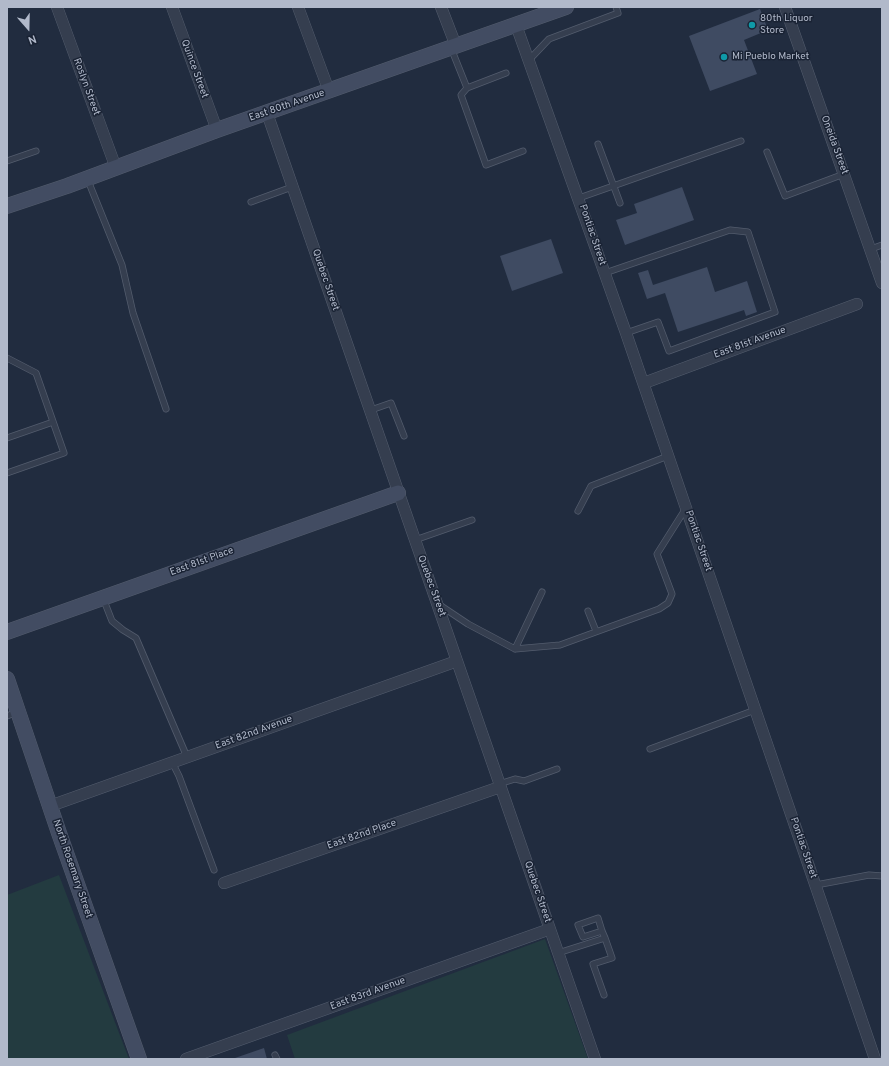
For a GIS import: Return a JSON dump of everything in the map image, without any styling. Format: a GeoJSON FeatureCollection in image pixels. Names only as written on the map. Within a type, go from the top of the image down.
{"type":"FeatureCollection","features":[{"type":"Feature","properties":{"kind":"street","name":"Roslyn Street"},"geometry":{"type":"LineString","coordinates":[[57,7],[116,168]]}},
{"type":"Feature","properties":{"kind":"street","name":"Quince Street"},"geometry":{"type":"LineString","coordinates":[[172,7],[217,130]]}},
{"type":"Feature","properties":{"kind":"street"},"geometry":{"type":"LineString","coordinates":[[298,7],[329,91]]}},
{"type":"Feature","properties":{"kind":"street"},"geometry":{"type":"LineString","coordinates":[[441,7],[453,47]]}},
{"type":"Feature","properties":{"kind":"street","name":"East 80th Avenue"},"geometry":{"type":"LineString","coordinates":[[7,206],[566,7]]}},
{"type":"Feature","properties":{"kind":"street","name":"Oneida Street"},"geometry":{"type":"LineString","coordinates":[[785,7],[882,283]]}},
{"type":"Feature","properties":{"kind":"street","name":"Pontiac Street"},"geometry":{"type":"LineString","coordinates":[[516,25],[644,382],[875,1059]]}},
{"type":"Feature","properties":{"kind":"street","name":"Quebec Street"},"geometry":{"type":"LineString","coordinates":[[267,113],[595,1059]]}},
{"type":"Feature","properties":{"kind":"street","name":"East 81st Avenue"},"geometry":{"type":"LineString","coordinates":[[644,382],[857,304]]}},
{"type":"Feature","properties":{"kind":"street","name":"East 81st Place"},"geometry":{"type":"LineString","coordinates":[[7,632],[398,493]]}},
{"type":"Feature","properties":{"kind":"street","name":"East 82nd Avenue"},"geometry":{"type":"LineString","coordinates":[[50,806],[457,661]]}},
{"type":"Feature","properties":{"kind":"street","name":"North Rosemary Street"},"geometry":{"type":"LineString","coordinates":[[7,679],[12,714],[50,806],[139,1059]]}},
{"type":"Feature","properties":{"kind":"street","name":"East 82nd Place"},"geometry":{"type":"LineString","coordinates":[[224,883],[500,785]]}},
{"type":"Feature","properties":{"kind":"street","name":"East 83rd Avenue"},"geometry":{"type":"LineString","coordinates":[[186,1059],[550,929]]}},
{"type":"Feature","properties":{"kind":"lane"},"geometry":{"type":"LineString","coordinates":[[529,60],[549,40],[618,13],[616,7]]}},
{"type":"Feature","properties":{"kind":"lane"},"geometry":{"type":"LineString","coordinates":[[453,47],[467,88]]}},
{"type":"Feature","properties":{"kind":"lane"},"geometry":{"type":"LineString","coordinates":[[506,73],[467,88],[462,95],[486,165],[523,151]]}},
{"type":"Feature","properties":{"kind":"lane"},"geometry":{"type":"LineString","coordinates":[[579,198],[741,141]]}},
{"type":"Feature","properties":{"kind":"lane"},"geometry":{"type":"LineString","coordinates":[[598,144],[620,203]]}},
{"type":"Feature","properties":{"kind":"lane"},"geometry":{"type":"LineString","coordinates":[[7,161],[36,151]]}},
{"type":"Feature","properties":{"kind":"lane"},"geometry":{"type":"LineString","coordinates":[[767,152],[785,196],[844,174]]}},
{"type":"Feature","properties":{"kind":"lane"},"geometry":{"type":"LineString","coordinates":[[87,178],[122,265],[132,313],[166,409]]}},
{"type":"Feature","properties":{"kind":"lane"},"geometry":{"type":"LineString","coordinates":[[251,202],[292,187]]}},
{"type":"Feature","properties":{"kind":"lane"},"geometry":{"type":"LineString","coordinates":[[605,273],[730,230],[748,232],[775,312],[668,350],[658,322],[626,333]]}},
{"type":"Feature","properties":{"kind":"lane"},"geometry":{"type":"LineString","coordinates":[[871,249],[882,244]]}},
{"type":"Feature","properties":{"kind":"lane"},"geometry":{"type":"LineString","coordinates":[[7,358],[36,373],[64,453],[7,473]]}},
{"type":"Feature","properties":{"kind":"lane"},"geometry":{"type":"LineString","coordinates":[[370,410],[391,403],[404,436]]}},
{"type":"Feature","properties":{"kind":"lane"},"geometry":{"type":"LineString","coordinates":[[7,438],[53,422]]}},
{"type":"Feature","properties":{"kind":"lane"},"geometry":{"type":"LineString","coordinates":[[578,511],[591,486],[668,456]]}},
{"type":"Feature","properties":{"kind":"lane"},"geometry":{"type":"LineString","coordinates":[[437,603],[468,624],[515,649],[560,645],[659,609],[668,603],[672,594],[657,554],[686,508]]}},
{"type":"Feature","properties":{"kind":"lane"},"geometry":{"type":"LineString","coordinates":[[415,540],[472,520]]}},
{"type":"Feature","properties":{"kind":"lane"},"geometry":{"type":"LineString","coordinates":[[515,649],[542,592]]}},
{"type":"Feature","properties":{"kind":"lane"},"geometry":{"type":"LineString","coordinates":[[102,598],[112,621],[136,638],[187,756]]}},
{"type":"Feature","properties":{"kind":"lane"},"geometry":{"type":"LineString","coordinates":[[588,611],[596,631]]}},
{"type":"Feature","properties":{"kind":"lane"},"geometry":{"type":"LineString","coordinates":[[650,749],[755,710]]}},
{"type":"Feature","properties":{"kind":"lane"},"geometry":{"type":"LineString","coordinates":[[172,762],[179,776],[214,870]]}},
{"type":"Feature","properties":{"kind":"lane"},"geometry":{"type":"LineString","coordinates":[[500,785],[515,779],[524,781],[557,769]]}},
{"type":"Feature","properties":{"kind":"lane"},"geometry":{"type":"LineString","coordinates":[[816,885],[869,875],[882,876]]}},
{"type":"Feature","properties":{"kind":"lane"},"geometry":{"type":"LineString","coordinates":[[602,930],[612,958],[593,964],[604,995]]}},
{"type":"Feature","properties":{"kind":"lane"},"geometry":{"type":"LineString","coordinates":[[558,953],[605,938]]}},
{"type":"Feature","properties":{"kind":"green space"},"geometry":{"type":"Polygon","coordinates":[[[59,875],[129,1059],[7,1059],[7,895],[59,875]]]}},
{"type":"Feature","properties":{"kind":"green space"},"geometry":{"type":"Polygon","coordinates":[[[545,939],[588,1059],[295,1059],[287,1035],[545,939]]]}},
{"type":"Feature","properties":{"kind":"building","name":"Mi Pueblo Market"},"geometry":{"type":"Polygon","coordinates":[[[760,9],[768,30],[744,40],[757,74],[710,91],[689,36],[760,9]]]}},
{"type":"Feature","properties":{"kind":"building"},"geometry":{"type":"Polygon","coordinates":[[[682,187],[694,220],[625,245],[616,220],[637,213],[634,204],[682,187]]]}},
{"type":"Feature","properties":{"kind":"building"},"geometry":{"type":"Polygon","coordinates":[[[551,239],[563,273],[512,291],[500,256],[551,239]]]}},
{"type":"Feature","properties":{"kind":"building"},"geometry":{"type":"Polygon","coordinates":[[[707,267],[715,292],[747,281],[757,312],[746,316],[744,310],[678,332],[665,293],[647,299],[638,273],[648,270],[653,285],[707,267]]]}},
{"type":"Feature","properties":{"kind":"building"},"geometry":{"type":"Polygon","coordinates":[[[264,1048],[267,1059],[235,1059],[235,1058],[264,1048]]]}},
{"type":"Feature","properties":{"kind":"place","name":"80th Liquor Store"},"geometry":{"type":"Point","coordinates":[752,25]}},
{"type":"Feature","properties":{"kind":"place","name":"Mi Pueblo Market"},"geometry":{"type":"Point","coordinates":[724,57]}}]}
